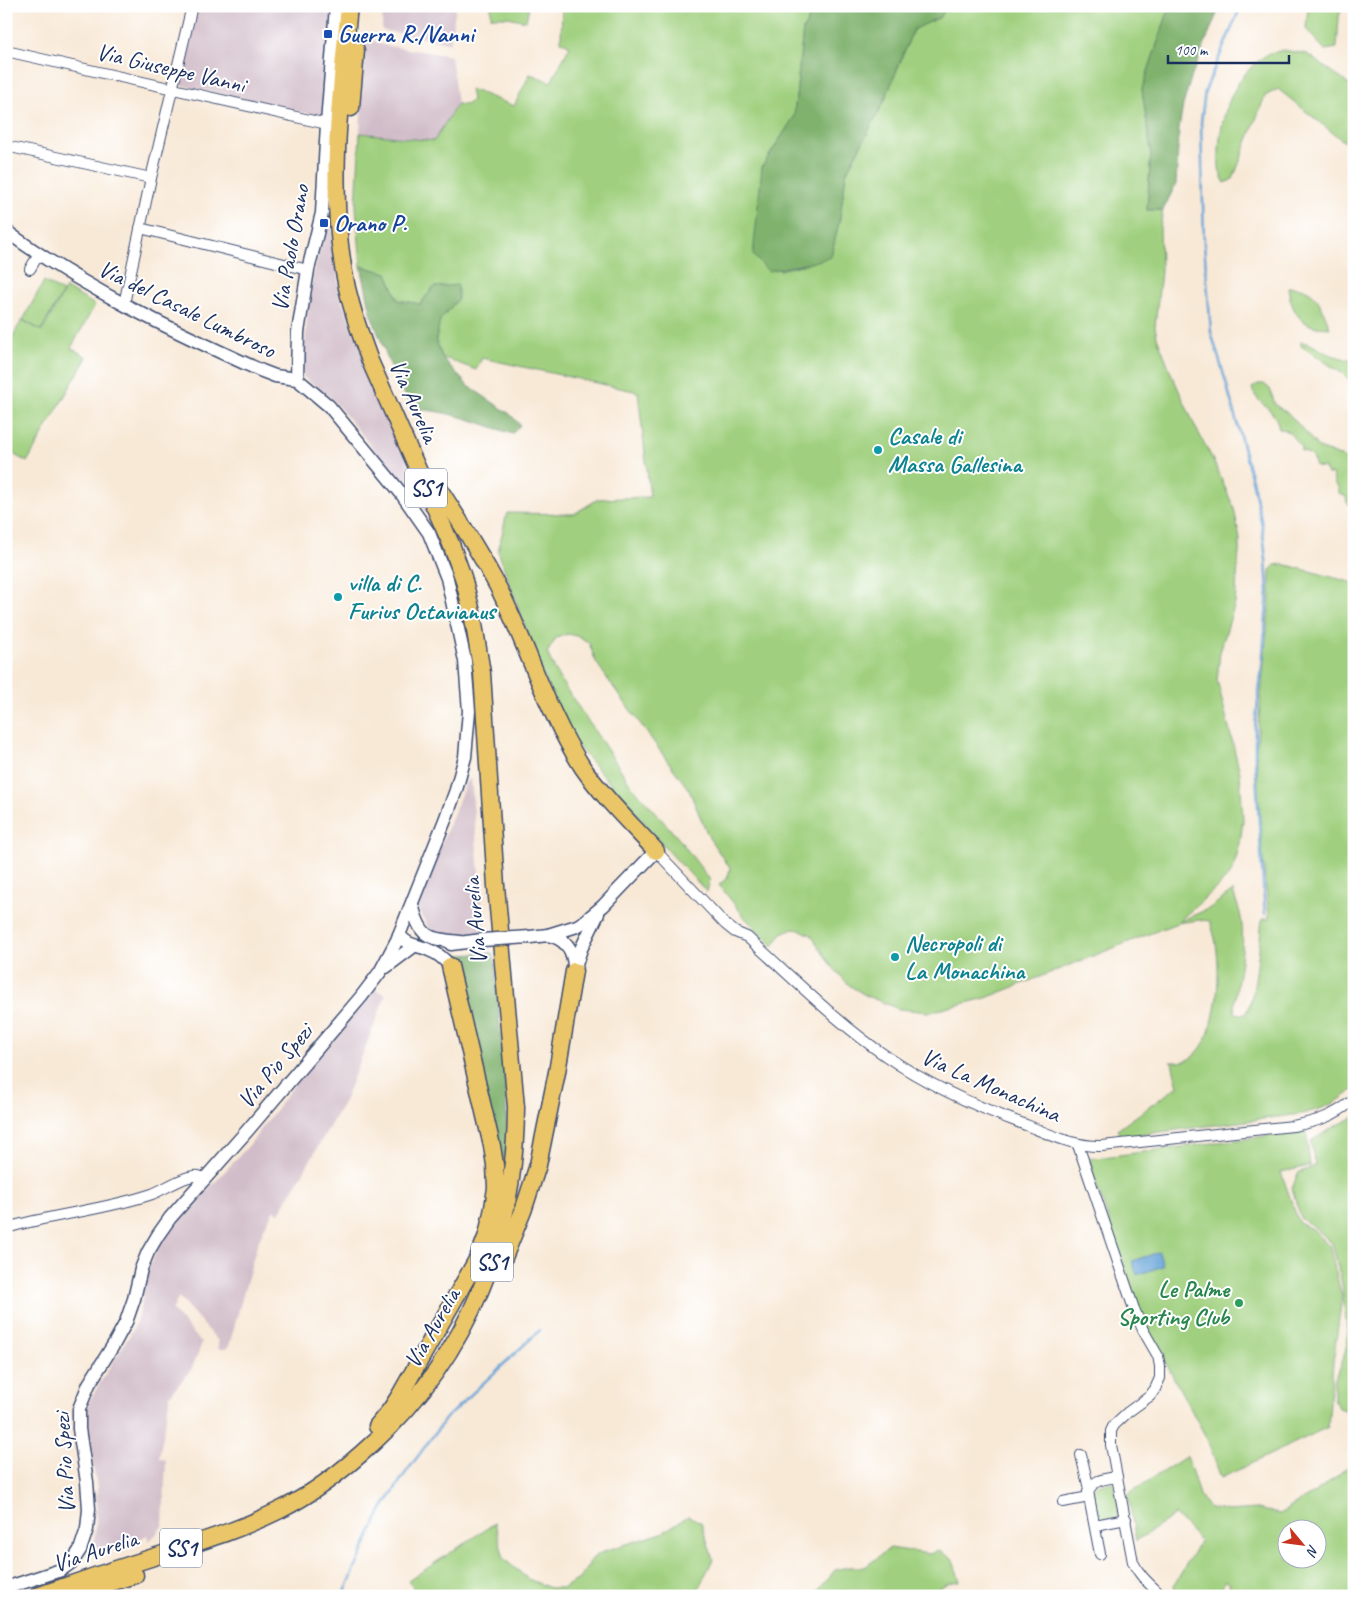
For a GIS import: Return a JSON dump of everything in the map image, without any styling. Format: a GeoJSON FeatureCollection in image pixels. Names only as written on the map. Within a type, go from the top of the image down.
{"type":"FeatureCollection","features":[{"type":"Feature","properties":{"kind":"highway","name":"Via Aurelia"},"geometry":{"type":"LineString","coordinates":[[37,1596],[246,1525],[281,1510],[320,1487],[351,1464],[412,1404],[437,1371],[468,1318],[486,1280],[500,1233],[508,1195],[516,1137],[516,1107],[496,886],[482,679],[472,612],[463,577],[451,544],[370,361],[347,289],[337,210],[336,169],[349,6]]}},
{"type":"Feature","properties":{"kind":"highway","name":"Via Aurelia"},"geometry":{"type":"LineString","coordinates":[[70,1596],[203,1552],[267,1528],[314,1504],[363,1466],[413,1419],[446,1377],[482,1315],[503,1260],[519,1198],[527,1134],[526,1104],[514,972],[493,680],[486,624],[465,549],[371,334],[356,280],[351,247],[347,173],[360,6]]}},
{"type":"Feature","properties":{"kind":"highway"},"geometry":{"type":"LineString","coordinates":[[438,487],[496,583],[553,714],[574,753],[590,778],[656,851]]}},
{"type":"Feature","properties":{"kind":"highway"},"geometry":{"type":"LineString","coordinates":[[320,1487],[376,1428],[391,1409],[479,1256],[490,1223],[496,1188],[492,1146],[450,966]]}},
{"type":"Feature","properties":{"kind":"highway"},"geometry":{"type":"LineString","coordinates":[[503,1260],[524,1211],[538,1166],[557,1072],[574,971]]}},
{"type":"Feature","properties":{"kind":"highway"},"geometry":{"type":"LineString","coordinates":[[82,1596],[119,1580]]}},
{"type":"Feature","properties":{"kind":"street"},"geometry":{"type":"LineString","coordinates":[[124,304],[151,178],[192,6]]}},
{"type":"Feature","properties":{"kind":"street"},"geometry":{"type":"LineString","coordinates":[[327,124],[336,6]]}},
{"type":"Feature","properties":{"kind":"street","name":"Via Giuseppe Vanni"},"geometry":{"type":"LineString","coordinates":[[6,51],[327,124]]}},
{"type":"Feature","properties":{"kind":"street","name":"Via Paolo Orano"},"geometry":{"type":"LineString","coordinates":[[298,379],[298,332],[308,270],[322,213],[327,124]]}},
{"type":"Feature","properties":{"kind":"street"},"geometry":{"type":"LineString","coordinates":[[6,146],[151,178]]}},
{"type":"Feature","properties":{"kind":"street"},"geometry":{"type":"LineString","coordinates":[[140,228],[308,270]]}},
{"type":"Feature","properties":{"kind":"street","name":"Via del Casale Lumbroso"},"geometry":{"type":"LineString","coordinates":[[6,231],[39,254],[165,326],[262,371],[298,379],[336,414],[411,508],[429,533],[445,573]]}},
{"type":"Feature","properties":{"kind":"street"},"geometry":{"type":"LineString","coordinates":[[30,269],[39,254]]}},
{"type":"Feature","properties":{"kind":"street","name":"Via Pio Spezi"},"geometry":{"type":"LineString","coordinates":[[69,1564],[78,1554],[84,1540],[88,1519],[87,1482],[78,1421],[82,1400],[92,1378],[126,1322],[143,1264],[153,1242],[170,1218],[350,1011],[380,972],[401,931],[452,803],[464,764],[468,743],[468,678],[458,624],[445,573]]}},
{"type":"Feature","properties":{"kind":"street"},"geometry":{"type":"LineString","coordinates":[[380,972],[419,947],[548,935],[581,924],[602,906],[656,851]]}},
{"type":"Feature","properties":{"kind":"street","name":"Via La Monachina"},"geometry":{"type":"LineString","coordinates":[[656,851],[725,924],[735,932],[747,937],[856,1034],[886,1057],[913,1074],[959,1098],[1078,1145],[1102,1146],[1293,1126],[1315,1122],[1328,1117],[1354,1100]]}},
{"type":"Feature","properties":{"kind":"street"},"geometry":{"type":"LineString","coordinates":[[412,904],[416,920],[428,936],[460,942]]}},
{"type":"Feature","properties":{"kind":"street"},"geometry":{"type":"LineString","coordinates":[[574,971],[581,948],[602,906]]}},
{"type":"Feature","properties":{"kind":"street"},"geometry":{"type":"LineString","coordinates":[[422,930],[401,931],[405,941],[438,954],[450,966]]}},
{"type":"Feature","properties":{"kind":"street"},"geometry":{"type":"LineString","coordinates":[[548,935],[562,940],[570,948],[574,960],[574,971]]}},
{"type":"Feature","properties":{"kind":"street"},"geometry":{"type":"LineString","coordinates":[[450,966],[449,958],[451,952],[460,942]]}},
{"type":"Feature","properties":{"kind":"street"},"geometry":{"type":"LineString","coordinates":[[1078,1145],[1134,1310],[1158,1356],[1160,1366],[1159,1381],[1152,1394],[1124,1415],[1111,1430],[1111,1445],[1135,1566],[1143,1578],[1162,1596]]}},
{"type":"Feature","properties":{"kind":"street"},"geometry":{"type":"LineString","coordinates":[[6,1228],[84,1212],[144,1196],[164,1189],[190,1176],[200,1176],[204,1180]]}},
{"type":"Feature","properties":{"kind":"street"},"geometry":{"type":"LineString","coordinates":[[1080,1455],[1100,1554]]}},
{"type":"Feature","properties":{"kind":"street"},"geometry":{"type":"LineString","coordinates":[[1063,1502],[1089,1493],[1096,1481],[1117,1477]]}},
{"type":"Feature","properties":{"kind":"street"},"geometry":{"type":"LineString","coordinates":[[1095,1525],[1126,1519]]}},
{"type":"Feature","properties":{"kind":"street","name":"Via Aurelia"},"geometry":{"type":"LineString","coordinates":[[6,1588],[58,1572],[69,1564]]}},
{"type":"Feature","properties":{"kind":"shaded area"},"geometry":{"type":"Polygon","coordinates":[[[199,6],[336,6],[323,117],[180,85],[199,6]]]}},
{"type":"Feature","properties":{"kind":"shaded area"},"geometry":{"type":"Polygon","coordinates":[[[383,6],[456,6],[450,43],[382,30],[383,6]]]}},
{"type":"Feature","properties":{"kind":"shaded area"},"geometry":{"type":"Polygon","coordinates":[[[371,40],[383,45],[451,56],[457,104],[434,141],[360,133],[364,42],[371,40]]]}},
{"type":"Feature","properties":{"kind":"shaded area"},"geometry":{"type":"Polygon","coordinates":[[[329,210],[339,294],[430,517],[333,400],[303,377],[307,318],[313,277],[329,210]]]}},
{"type":"Feature","properties":{"kind":"shaded area"},"geometry":{"type":"Polygon","coordinates":[[[471,779],[484,933],[447,935],[435,933],[428,927],[418,908],[419,901],[466,782],[471,779]]]}},
{"type":"Feature","properties":{"kind":"shaded area"},"geometry":{"type":"Polygon","coordinates":[[[373,988],[386,995],[345,1099],[279,1213],[274,1210],[264,1228],[256,1248],[229,1346],[225,1349],[218,1349],[218,1341],[179,1297],[172,1310],[202,1343],[191,1370],[170,1395],[159,1458],[166,1460],[163,1524],[149,1541],[147,1535],[132,1543],[93,1556],[97,1487],[86,1417],[89,1401],[134,1328],[149,1268],[158,1246],[250,1144],[310,1064],[373,988]]]}},
{"type":"Feature","properties":{"kind":"green space"},"geometry":{"type":"Polygon","coordinates":[[[491,6],[529,6],[526,21],[508,17],[491,17],[491,6]]]}},
{"type":"Feature","properties":{"kind":"green space"},"geometry":{"type":"Polygon","coordinates":[[[562,6],[816,6],[803,30],[794,117],[762,167],[780,270],[831,256],[840,217],[846,173],[884,102],[913,30],[940,17],[948,6],[1170,6],[1142,89],[1151,153],[1147,210],[1163,210],[1160,227],[1161,271],[1155,327],[1172,375],[1234,508],[1240,540],[1235,603],[1220,652],[1217,680],[1240,773],[1243,820],[1240,843],[1233,870],[1224,881],[1178,922],[1210,908],[1233,891],[1240,915],[1243,939],[1234,1005],[1235,1013],[1244,1015],[1248,1009],[1254,986],[1262,919],[1269,919],[1261,839],[1256,751],[1270,597],[1270,570],[1275,565],[1283,564],[1354,583],[1354,1089],[1329,1105],[1301,1114],[1121,1137],[1117,1130],[1178,1086],[1172,1063],[1170,1062],[1185,1061],[1196,1053],[1205,1041],[1215,1008],[1218,973],[1216,941],[1210,921],[1200,920],[1177,923],[986,998],[929,1012],[899,1009],[867,996],[850,986],[830,964],[811,935],[801,930],[792,929],[782,933],[773,946],[747,920],[719,885],[728,877],[730,868],[709,838],[689,790],[596,662],[589,643],[580,637],[568,634],[556,638],[547,653],[559,678],[631,785],[679,839],[710,880],[707,892],[672,855],[575,743],[541,671],[498,551],[507,513],[574,514],[598,499],[650,497],[638,392],[482,358],[476,370],[442,357],[436,340],[440,320],[458,299],[434,287],[420,304],[398,300],[387,273],[361,266],[356,206],[360,133],[434,141],[457,104],[466,105],[472,100],[470,89],[514,106],[530,74],[551,82],[570,46],[561,41],[562,6]]]}},
{"type":"Feature","properties":{"kind":"green space"},"geometry":{"type":"Polygon","coordinates":[[[816,6],[948,6],[940,17],[913,30],[884,102],[846,173],[840,217],[831,257],[768,271],[753,255],[762,167],[794,117],[803,30],[816,6]]]}},
{"type":"Feature","properties":{"kind":"green space"},"geometry":{"type":"Polygon","coordinates":[[[1170,6],[1220,6],[1191,78],[1183,105],[1179,129],[1176,184],[1163,210],[1147,210],[1151,153],[1142,89],[1170,6]]]}},
{"type":"Feature","properties":{"kind":"green space"},"geometry":{"type":"Polygon","coordinates":[[[1308,6],[1342,6],[1339,17],[1337,48],[1325,50],[1306,29],[1308,6]]]}},
{"type":"Feature","properties":{"kind":"green space"},"geometry":{"type":"Polygon","coordinates":[[[1283,50],[1307,54],[1354,88],[1354,143],[1343,141],[1278,89],[1265,96],[1233,179],[1225,183],[1220,171],[1219,150],[1222,124],[1230,99],[1243,77],[1252,67],[1264,56],[1283,50]]]}},
{"type":"Feature","properties":{"kind":"green space"},"geometry":{"type":"Polygon","coordinates":[[[361,266],[387,273],[398,300],[420,304],[434,287],[458,285],[458,299],[440,320],[436,340],[442,357],[467,385],[510,414],[520,425],[512,434],[452,415],[415,409],[398,385],[372,317],[361,266]]]}},
{"type":"Feature","properties":{"kind":"green space"},"geometry":{"type":"Polygon","coordinates":[[[44,281],[63,292],[41,330],[23,320],[44,281]]]}},
{"type":"Feature","properties":{"kind":"green space"},"geometry":{"type":"Polygon","coordinates":[[[1288,287],[1312,293],[1320,305],[1330,328],[1315,327],[1302,320],[1292,305],[1288,287]]]}},
{"type":"Feature","properties":{"kind":"green space"},"geometry":{"type":"Polygon","coordinates":[[[66,288],[95,305],[71,348],[87,357],[27,462],[6,450],[6,348],[22,320],[42,331],[66,288]]]}},
{"type":"Feature","properties":{"kind":"green space"},"geometry":{"type":"Polygon","coordinates":[[[1301,342],[1354,362],[1354,381],[1348,379],[1301,346],[1301,342]]]}},
{"type":"Feature","properties":{"kind":"green space"},"geometry":{"type":"Polygon","coordinates":[[[1258,384],[1264,384],[1270,389],[1275,405],[1289,414],[1319,448],[1342,457],[1354,465],[1354,509],[1347,503],[1346,497],[1339,493],[1339,487],[1335,485],[1332,474],[1327,474],[1324,468],[1316,467],[1309,455],[1301,451],[1301,447],[1292,435],[1283,429],[1279,429],[1274,416],[1254,393],[1252,388],[1258,384]]]}},
{"type":"Feature","properties":{"kind":"green space"},"geometry":{"type":"Polygon","coordinates":[[[492,953],[495,960],[506,1100],[507,1155],[503,1159],[498,1157],[455,961],[457,955],[492,953]]]}},
{"type":"Feature","properties":{"kind":"green space"},"geometry":{"type":"Polygon","coordinates":[[[1354,1117],[1354,1406],[1348,1411],[1338,1408],[1334,1399],[1334,1381],[1343,1360],[1348,1340],[1342,1284],[1332,1243],[1313,1226],[1301,1219],[1292,1189],[1298,1173],[1315,1166],[1311,1141],[1354,1117]]]}},
{"type":"Feature","properties":{"kind":"green space","name":"Le Palme Sporting Club"},"geometry":{"type":"Polygon","coordinates":[[[1306,1131],[1310,1166],[1281,1172],[1299,1223],[1314,1230],[1329,1245],[1342,1297],[1333,1362],[1328,1427],[1221,1478],[1207,1439],[1153,1340],[1139,1310],[1088,1159],[1306,1131]]]}},
{"type":"Feature","properties":{"kind":"green space"},"geometry":{"type":"Polygon","coordinates":[[[1187,1456],[1199,1495],[1209,1508],[1226,1511],[1258,1509],[1280,1514],[1330,1482],[1354,1461],[1354,1596],[1225,1596],[1230,1584],[1225,1580],[1219,1596],[1176,1596],[1174,1585],[1200,1541],[1175,1515],[1136,1541],[1128,1494],[1187,1456]]]}},
{"type":"Feature","properties":{"kind":"green space"},"geometry":{"type":"Polygon","coordinates":[[[1111,1482],[1114,1484],[1120,1514],[1117,1518],[1098,1519],[1093,1506],[1092,1491],[1098,1485],[1111,1482]]]}},
{"type":"Feature","properties":{"kind":"green space"},"geometry":{"type":"Polygon","coordinates":[[[688,1516],[701,1522],[713,1559],[695,1596],[419,1596],[408,1581],[495,1523],[504,1559],[528,1579],[550,1588],[563,1588],[579,1579],[593,1558],[604,1551],[662,1533],[688,1516]]]}},
{"type":"Feature","properties":{"kind":"green space"},"geometry":{"type":"Polygon","coordinates":[[[890,1548],[929,1554],[939,1551],[952,1558],[960,1581],[948,1583],[924,1596],[814,1596],[835,1570],[848,1567],[865,1567],[890,1548]]]}},
{"type":"Feature","properties":{"kind":"water"},"geometry":{"type":"Polygon","coordinates":[[[1159,1252],[1163,1266],[1137,1275],[1132,1261],[1159,1252]]]}},
{"type":"Feature","properties":{"kind":"waterway"},"geometry":{"type":"LineString","coordinates":[[1241,6],[1205,91],[1201,122],[1204,244],[1211,332],[1253,484],[1262,525],[1266,559],[1268,592],[1255,727],[1255,760],[1265,914]]}},
{"type":"Feature","properties":{"kind":"waterway"},"geometry":{"type":"LineString","coordinates":[[343,1596],[381,1511],[402,1478],[446,1418],[540,1330]]}},
{"type":"Feature","properties":{"kind":"place","name":"Guerra R./Vanni"},"geometry":{"type":"Point","coordinates":[328,34]}},
{"type":"Feature","properties":{"kind":"place","name":"Orano P."},"geometry":{"type":"Point","coordinates":[324,223]}},
{"type":"Feature","properties":{"kind":"place","name":"Casale di Massa Gallesina"},"geometry":{"type":"Point","coordinates":[878,450]}},
{"type":"Feature","properties":{"kind":"place","name":"villa di C. Furius Octavianus"},"geometry":{"type":"Point","coordinates":[338,597]}},
{"type":"Feature","properties":{"kind":"place","name":"Necropoli di La Monachina"},"geometry":{"type":"Point","coordinates":[895,957]}},
{"type":"Feature","properties":{"kind":"place","name":"Le Palme Sporting Club"},"geometry":{"type":"Point","coordinates":[1239,1303]}}]}
